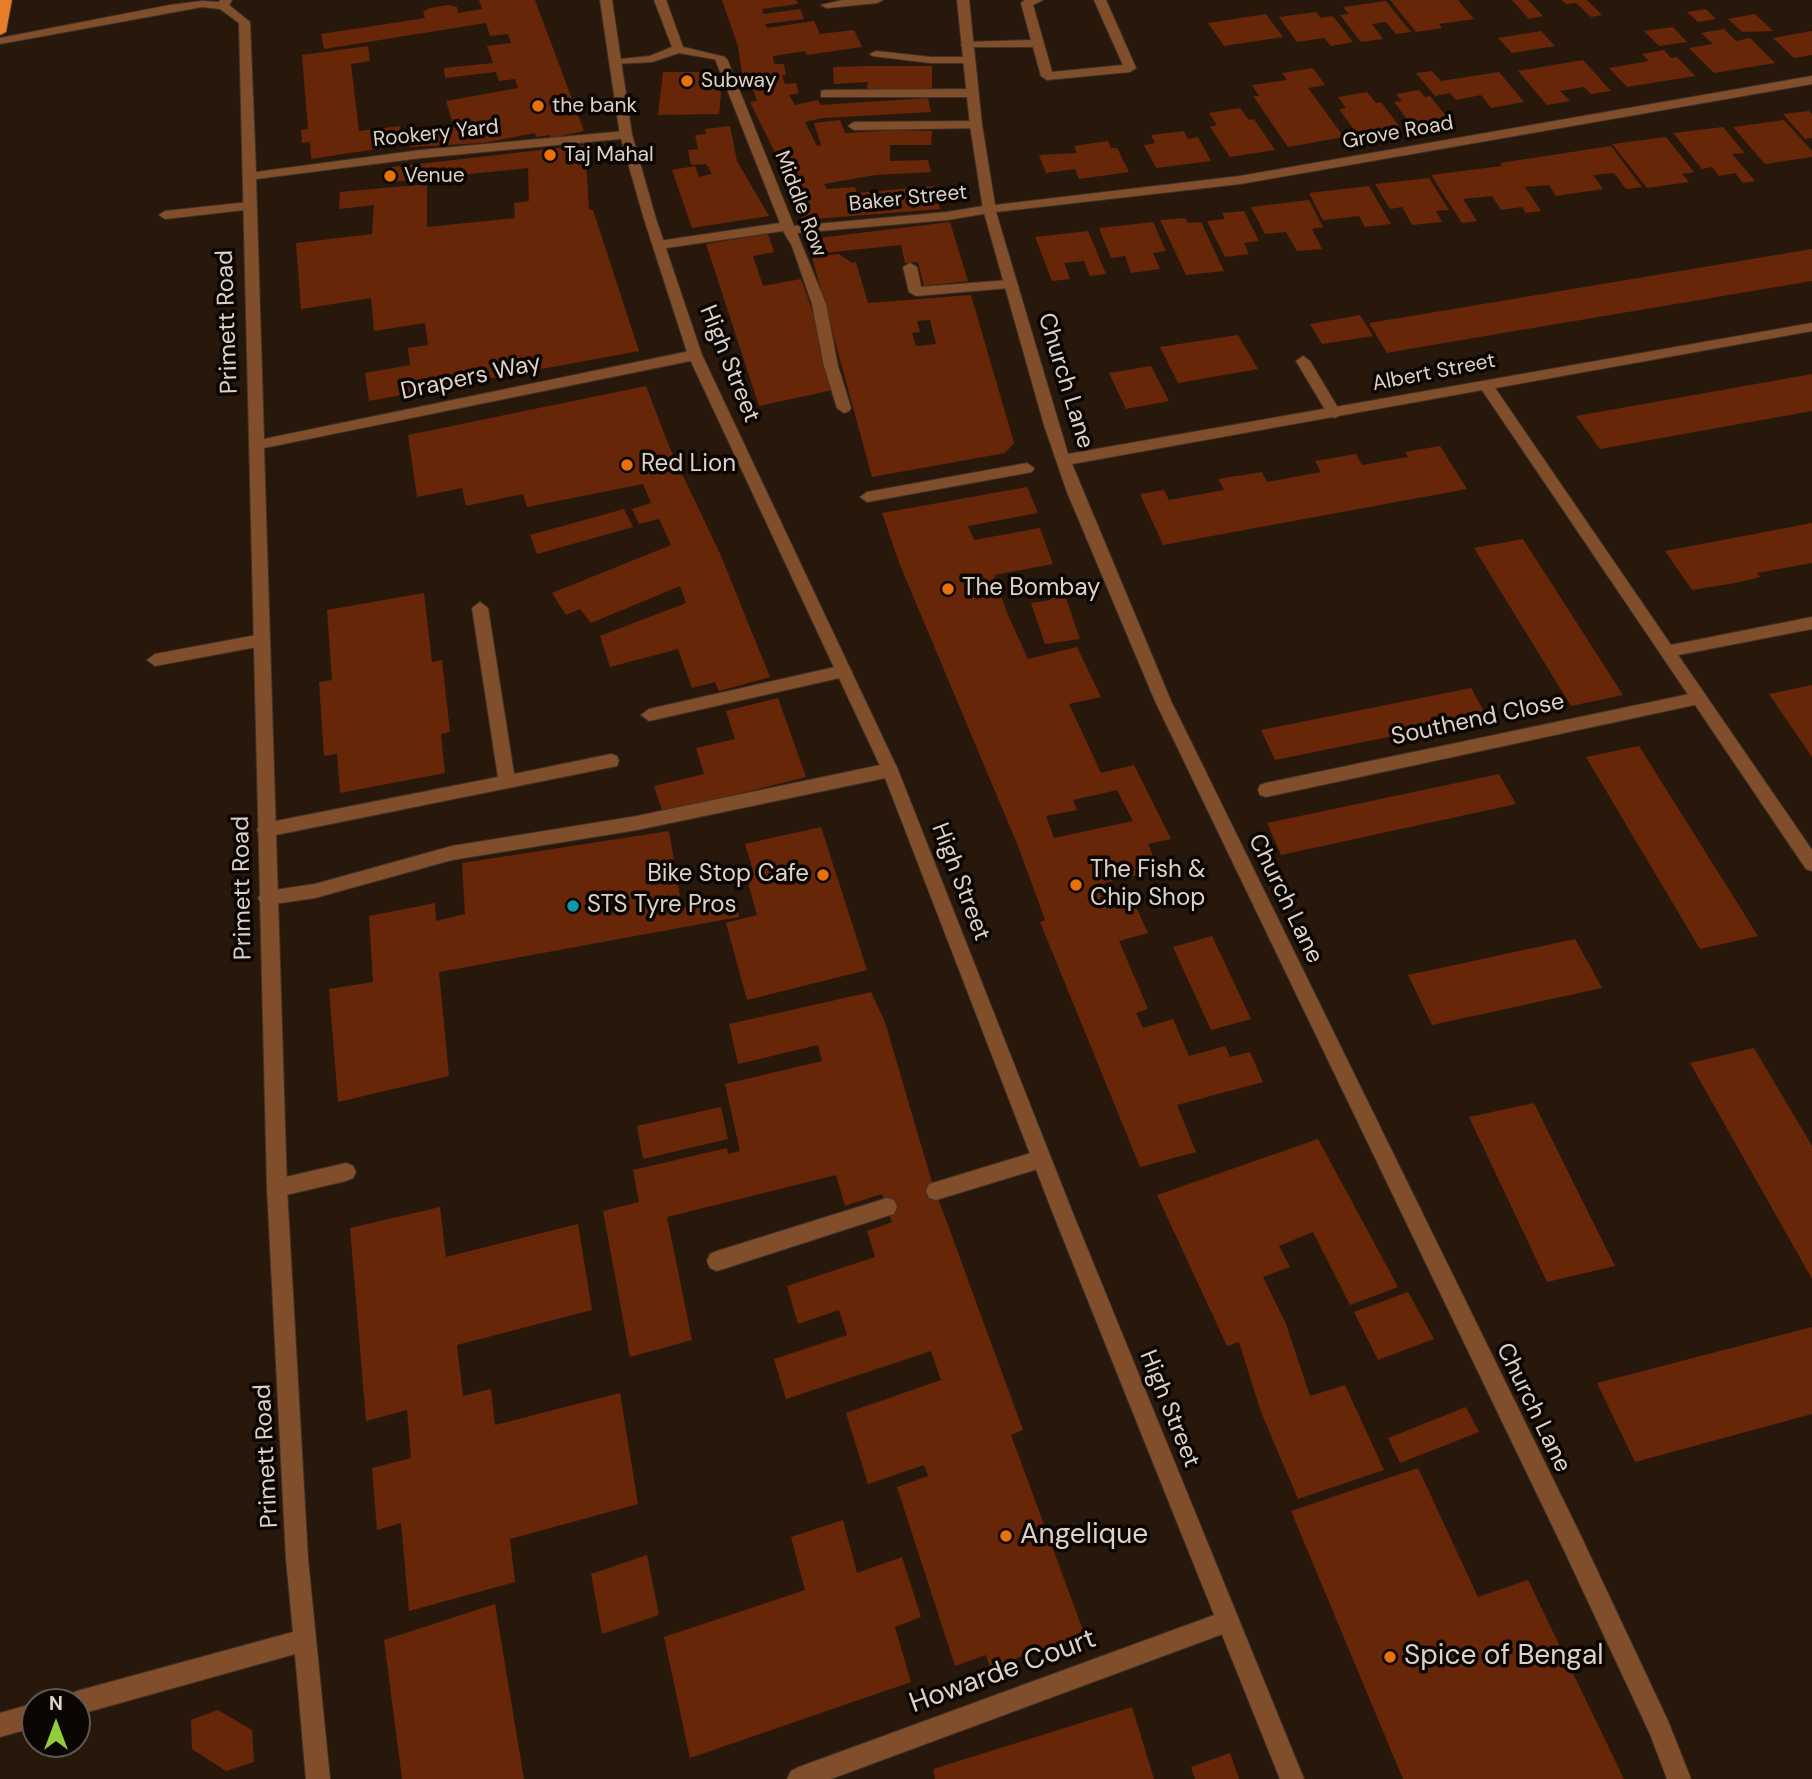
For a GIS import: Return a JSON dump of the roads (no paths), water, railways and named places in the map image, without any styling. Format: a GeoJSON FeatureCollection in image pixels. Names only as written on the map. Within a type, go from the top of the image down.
{"type":"FeatureCollection","features":[{"type":"Feature","properties":{"kind":"main road"},"geometry":{"type":"LineString","coordinates":[[0,32],[6,0]]}},
{"type":"Feature","properties":{"kind":"street","name":"High Street"},"geometry":{"type":"LineString","coordinates":[[606,0],[626,135],[695,355],[890,770],[1041,1159],[1292,1779]]}},
{"type":"Feature","properties":{"kind":"street"},"geometry":{"type":"LineString","coordinates":[[617,62],[652,59],[678,49],[660,0]]}},
{"type":"Feature","properties":{"kind":"street"},"geometry":{"type":"LineString","coordinates":[[827,5],[877,0]]}},
{"type":"Feature","properties":{"kind":"street","name":"Church Lane"},"geometry":{"type":"LineString","coordinates":[[963,0],[972,93],[989,209],[1009,284],[1064,460],[1090,530],[1163,701],[1564,1528],[1660,1729],[1679,1779]]}},
{"type":"Feature","properties":{"kind":"street"},"geometry":{"type":"LineString","coordinates":[[1037,0],[1027,3],[1047,76],[1129,68],[1100,0]]}},
{"type":"Feature","properties":{"kind":"street","name":"Primett Road"},"geometry":{"type":"LineString","coordinates":[[0,41],[202,4],[225,3],[244,22],[277,1188],[304,1640],[318,1779]]}},
{"type":"Feature","properties":{"kind":"street"},"geometry":{"type":"LineString","coordinates":[[967,45],[1037,43]]}},
{"type":"Feature","properties":{"kind":"street","name":"Middle Row"},"geometry":{"type":"LineString","coordinates":[[678,49],[721,59],[788,228],[799,246],[819,304],[831,366],[844,408]]}},
{"type":"Feature","properties":{"kind":"street"},"geometry":{"type":"LineString","coordinates":[[876,54],[931,60],[969,60]]}},
{"type":"Feature","properties":{"kind":"street","name":"Grove Road"},"geometry":{"type":"LineString","coordinates":[[989,209],[1240,180],[1812,80]]}},
{"type":"Feature","properties":{"kind":"street"},"geometry":{"type":"LineString","coordinates":[[825,94],[972,93]]}},
{"type":"Feature","properties":{"kind":"street"},"geometry":{"type":"LineString","coordinates":[[854,126],[976,125]]}},
{"type":"Feature","properties":{"kind":"street","name":"Rookery Yard"},"geometry":{"type":"LineString","coordinates":[[250,176],[421,154],[626,135]]}},
{"type":"Feature","properties":{"kind":"street"},"geometry":{"type":"LineString","coordinates":[[165,215],[249,206]]}},
{"type":"Feature","properties":{"kind":"street","name":"Baker Street"},"geometry":{"type":"LineString","coordinates":[[659,246],[788,228],[947,216],[989,209]]}},
{"type":"Feature","properties":{"kind":"street"},"geometry":{"type":"LineString","coordinates":[[910,267],[916,292],[1009,284]]}},
{"type":"Feature","properties":{"kind":"street","name":"Albert Street"},"geometry":{"type":"LineString","coordinates":[[1064,460],[1812,327]]}},
{"type":"Feature","properties":{"kind":"street","name":"Drapers Way"},"geometry":{"type":"LineString","coordinates":[[257,445],[695,355]]}},
{"type":"Feature","properties":{"kind":"street"},"geometry":{"type":"LineString","coordinates":[[1303,361],[1334,413]]}},
{"type":"Feature","properties":{"kind":"street"},"geometry":{"type":"LineString","coordinates":[[1486,385],[1811,862]]}},
{"type":"Feature","properties":{"kind":"street"},"geometry":{"type":"LineString","coordinates":[[867,497],[1027,468]]}},
{"type":"Feature","properties":{"kind":"street"},"geometry":{"type":"LineString","coordinates":[[480,608],[508,782]]}},
{"type":"Feature","properties":{"kind":"street"},"geometry":{"type":"LineString","coordinates":[[1669,652],[1812,623]]}},
{"type":"Feature","properties":{"kind":"street"},"geometry":{"type":"LineString","coordinates":[[155,660],[262,640]]}},
{"type":"Feature","properties":{"kind":"street"},"geometry":{"type":"LineString","coordinates":[[649,715],[844,671]]}},
{"type":"Feature","properties":{"kind":"street","name":"Southend Close"},"geometry":{"type":"LineString","coordinates":[[1266,790],[1699,698]]}},
{"type":"Feature","properties":{"kind":"street"},"geometry":{"type":"LineString","coordinates":[[266,830],[611,761]]}},
{"type":"Feature","properties":{"kind":"street"},"geometry":{"type":"LineString","coordinates":[[267,898],[314,891],[452,853],[637,822],[890,770]]}},
{"type":"Feature","properties":{"kind":"street"},"geometry":{"type":"LineString","coordinates":[[936,1192],[1041,1159]]}},
{"type":"Feature","properties":{"kind":"street"},"geometry":{"type":"LineString","coordinates":[[277,1188],[346,1172]]}},
{"type":"Feature","properties":{"kind":"street"},"geometry":{"type":"LineString","coordinates":[[717,1261],[887,1207]]}},
{"type":"Feature","properties":{"kind":"street","name":"Howarde Court"},"geometry":{"type":"LineString","coordinates":[[799,1779],[1228,1621]]}},
{"type":"Feature","properties":{"kind":"street"},"geometry":{"type":"LineString","coordinates":[[91,1699],[304,1640]]}},
{"type":"Feature","properties":{"kind":"street"},"geometry":{"type":"LineString","coordinates":[[0,1725],[21,1719]]}},
{"type":"Feature","properties":{"kind":"place","name":"Subway"},"geometry":{"type":"Point","coordinates":[687,81]}},
{"type":"Feature","properties":{"kind":"place","name":"the bank"},"geometry":{"type":"Point","coordinates":[538,106]}},
{"type":"Feature","properties":{"kind":"place","name":"Taj Mahal"},"geometry":{"type":"Point","coordinates":[550,155]}},
{"type":"Feature","properties":{"kind":"place","name":"Venue"},"geometry":{"type":"Point","coordinates":[390,176]}},
{"type":"Feature","properties":{"kind":"place","name":"Red Lion"},"geometry":{"type":"Point","coordinates":[627,465]}},
{"type":"Feature","properties":{"kind":"place","name":"The Bombay"},"geometry":{"type":"Point","coordinates":[948,589]}},
{"type":"Feature","properties":{"kind":"place","name":"Bike Stop Cafe"},"geometry":{"type":"Point","coordinates":[823,875]}},
{"type":"Feature","properties":{"kind":"place","name":"The Fish & Chip Shop"},"geometry":{"type":"Point","coordinates":[1076,885]}},
{"type":"Feature","properties":{"kind":"place","name":"STS Tyre Pros"},"geometry":{"type":"Point","coordinates":[573,906]}},
{"type":"Feature","properties":{"kind":"place","name":"Angelique"},"geometry":{"type":"Point","coordinates":[1006,1536]}},
{"type":"Feature","properties":{"kind":"place","name":"Spice of Bengal"},"geometry":{"type":"Point","coordinates":[1390,1657]}}]}
